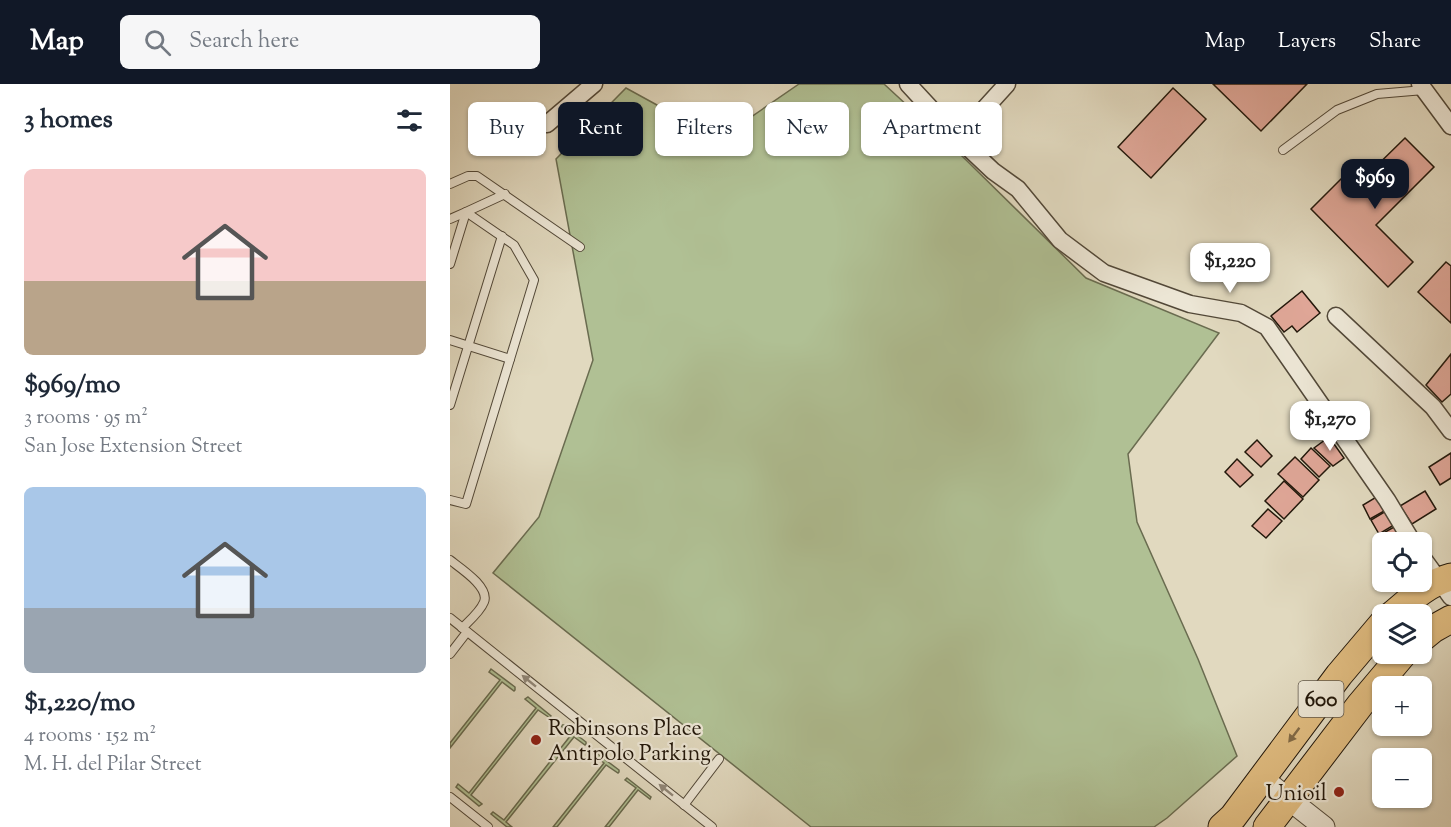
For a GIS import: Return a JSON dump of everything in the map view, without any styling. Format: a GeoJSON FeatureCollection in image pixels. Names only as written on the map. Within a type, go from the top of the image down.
{"type":"FeatureCollection","features":[{"type":"Feature","properties":{"kind":"main road"},"geometry":{"type":"LineString","coordinates":[[1405,604],[1447,585]]}},
{"type":"Feature","properties":{"kind":"main road"},"geometry":{"type":"LineString","coordinates":[[1432,631],[1451,619]]}},
{"type":"Feature","properties":{"kind":"main road","name":"600"},"geometry":{"type":"LineString","coordinates":[[1222,827],[1233,817],[1339,675],[1372,636]]}},
{"type":"Feature","properties":{"kind":"main road","name":"600"},"geometry":{"type":"LineString","coordinates":[[1267,827],[1359,705],[1394,664]]}},
{"type":"Feature","properties":{"kind":"street"},"geometry":{"type":"LineString","coordinates":[[547,124],[594,84]]}},
{"type":"Feature","properties":{"kind":"street"},"geometry":{"type":"LineString","coordinates":[[908,84],[925,102]]}},
{"type":"Feature","properties":{"kind":"street"},"geometry":{"type":"LineString","coordinates":[[991,102],[1007,84]]}},
{"type":"Feature","properties":{"kind":"street"},"geometry":{"type":"LineString","coordinates":[[1423,87],[1451,126]]}},
{"type":"Feature","properties":{"kind":"street"},"geometry":{"type":"LineString","coordinates":[[977,156],[1018,189],[1060,240],[1104,273],[1190,304],[1240,313],[1267,327],[1406,532]]}},
{"type":"Feature","properties":{"kind":"street"},"geometry":{"type":"LineString","coordinates":[[1336,316],[1433,407],[1451,431]]}},
{"type":"Feature","properties":{"kind":"street"},"geometry":{"type":"LineString","coordinates":[[1432,568],[1447,585]]}},
{"type":"Feature","properties":{"kind":"street"},"geometry":{"type":"LineString","coordinates":[[1262,778],[1324,827]]}},
{"type":"Feature","properties":{"kind":"lane"},"geometry":{"type":"LineString","coordinates":[[1283,150],[1337,110],[1377,94],[1423,87]]}},
{"type":"Feature","properties":{"kind":"lane"},"geometry":{"type":"LineString","coordinates":[[450,184],[468,176],[477,176],[580,247]]}},
{"type":"Feature","properties":{"kind":"lane"},"geometry":{"type":"LineString","coordinates":[[450,219],[505,194]]}},
{"type":"Feature","properties":{"kind":"lane"},"geometry":{"type":"LineString","coordinates":[[450,500],[466,504],[534,280],[514,245],[466,212]]}},
{"type":"Feature","properties":{"kind":"lane"},"geometry":{"type":"LineString","coordinates":[[450,264],[466,212]]}},
{"type":"Feature","properties":{"kind":"lane"},"geometry":{"type":"LineString","coordinates":[[450,405],[502,236]]}},
{"type":"Feature","properties":{"kind":"lane"},"geometry":{"type":"LineString","coordinates":[[450,340],[510,359]]}},
{"type":"Feature","properties":{"kind":"lane"},"geometry":{"type":"LineString","coordinates":[[450,560],[479,584],[485,596],[483,604],[450,654]]}},
{"type":"Feature","properties":{"kind":"lane"},"geometry":{"type":"LineString","coordinates":[[450,618],[712,827]]}},
{"type":"Feature","properties":{"kind":"lane"},"geometry":{"type":"LineString","coordinates":[[684,805],[719,759]]}},
{"type":"Feature","properties":{"kind":"lane"},"geometry":{"type":"LineString","coordinates":[[450,797],[488,827]]}},
{"type":"Feature","properties":{"kind":"green space"},"geometry":{"type":"Polygon","coordinates":[[[799,84],[884,84],[903,102],[861,102],[861,156],[962,156],[1086,278],[1219,333],[1128,454],[1137,522],[1198,659],[1237,756],[1154,827],[811,827],[493,573],[539,517],[593,360],[556,159],[559,156],[643,156],[643,102],[612,102],[626,88],[655,104],[655,156],[753,156],[753,116],[765,107],[765,156],[849,156],[849,102],[773,102],[799,84]]]}},
{"type":"Feature","properties":{"kind":"green space"},"geometry":{"type":"Polygon","coordinates":[[[491,669],[515,687],[515,690],[502,682],[450,748],[450,743],[500,680],[489,672],[491,669]]]}},
{"type":"Feature","properties":{"kind":"green space"},"geometry":{"type":"Polygon","coordinates":[[[528,697],[551,716],[550,718],[538,710],[471,795],[482,804],[479,806],[456,787],[458,784],[469,793],[536,708],[525,699],[528,697]]]}},
{"type":"Feature","properties":{"kind":"green space"},"geometry":{"type":"Polygon","coordinates":[[[562,725],[586,744],[574,737],[506,822],[512,827],[507,827],[491,814],[493,812],[504,820],[571,735],[562,725]]]}},
{"type":"Feature","properties":{"kind":"green space"},"geometry":{"type":"Polygon","coordinates":[[[595,752],[619,772],[606,765],[557,827],[553,827],[604,763],[593,754],[595,752]]]}},
{"type":"Feature","properties":{"kind":"green space"},"geometry":{"type":"Polygon","coordinates":[[[627,778],[651,797],[650,799],[638,790],[609,827],[605,827],[636,788],[625,780],[627,778]]]}},
{"type":"Feature","properties":{"kind":"building"},"geometry":{"type":"Polygon","coordinates":[[[1213,84],[1307,84],[1261,131],[1213,84]]]}},
{"type":"Feature","properties":{"kind":"building"},"geometry":{"type":"Polygon","coordinates":[[[1173,88],[1206,119],[1151,178],[1118,147],[1173,88]]]}},
{"type":"Feature","properties":{"kind":"building"},"geometry":{"type":"Polygon","coordinates":[[[1405,138],[1434,167],[1376,225],[1413,262],[1388,287],[1311,209],[1343,177],[1354,188],[1405,138]]]}},
{"type":"Feature","properties":{"kind":"building"},"geometry":{"type":"Polygon","coordinates":[[[1446,262],[1451,266],[1451,323],[1418,292],[1446,262]]]}},
{"type":"Feature","properties":{"kind":"building"},"geometry":{"type":"Polygon","coordinates":[[[1302,291],[1320,313],[1297,332],[1292,326],[1284,332],[1271,316],[1302,291]]]}},
{"type":"Feature","properties":{"kind":"building"},"geometry":{"type":"Polygon","coordinates":[[[1451,354],[1451,394],[1442,402],[1426,385],[1451,354]]]}},
{"type":"Feature","properties":{"kind":"building"},"geometry":{"type":"Polygon","coordinates":[[[1329,437],[1344,458],[1333,466],[1314,448],[1329,437]]]}},
{"type":"Feature","properties":{"kind":"building"},"geometry":{"type":"Polygon","coordinates":[[[1257,440],[1272,456],[1261,467],[1245,452],[1257,440]]]}},
{"type":"Feature","properties":{"kind":"building"},"geometry":{"type":"Polygon","coordinates":[[[1311,448],[1330,466],[1319,477],[1301,459],[1311,448]]]}},
{"type":"Feature","properties":{"kind":"building"},"geometry":{"type":"Polygon","coordinates":[[[1451,453],[1451,478],[1440,485],[1429,467],[1451,453]]]}},
{"type":"Feature","properties":{"kind":"building"},"geometry":{"type":"Polygon","coordinates":[[[1295,457],[1319,480],[1303,497],[1278,474],[1295,457]]]}},
{"type":"Feature","properties":{"kind":"building"},"geometry":{"type":"Polygon","coordinates":[[[1237,459],[1253,475],[1240,487],[1225,472],[1237,459]]]}},
{"type":"Feature","properties":{"kind":"building"},"geometry":{"type":"Polygon","coordinates":[[[1284,481],[1303,499],[1284,519],[1265,501],[1284,481]]]}},
{"type":"Feature","properties":{"kind":"building"},"geometry":{"type":"Polygon","coordinates":[[[1425,491],[1436,509],[1412,524],[1400,506],[1425,491]]]}},
{"type":"Feature","properties":{"kind":"building"},"geometry":{"type":"Polygon","coordinates":[[[1378,496],[1386,510],[1370,519],[1363,505],[1378,496]]]}},
{"type":"Feature","properties":{"kind":"building"},"geometry":{"type":"Polygon","coordinates":[[[1268,509],[1282,521],[1266,538],[1252,526],[1268,509]]]}},
{"type":"Feature","properties":{"kind":"building"},"geometry":{"type":"Polygon","coordinates":[[[1386,511],[1394,525],[1378,532],[1371,520],[1386,511]]]}},
{"type":"Feature","properties":{"kind":"building"},"geometry":{"type":"Polygon","coordinates":[[[1394,527],[1397,532],[1385,532],[1394,527]]]}},
{"type":"Feature","properties":{"kind":"place","name":"Robinsons Place Antipolo Parking"},"geometry":{"type":"Point","coordinates":[536,740]}},
{"type":"Feature","properties":{"kind":"place","name":"Unioil"},"geometry":{"type":"Point","coordinates":[1339,792]}}]}
